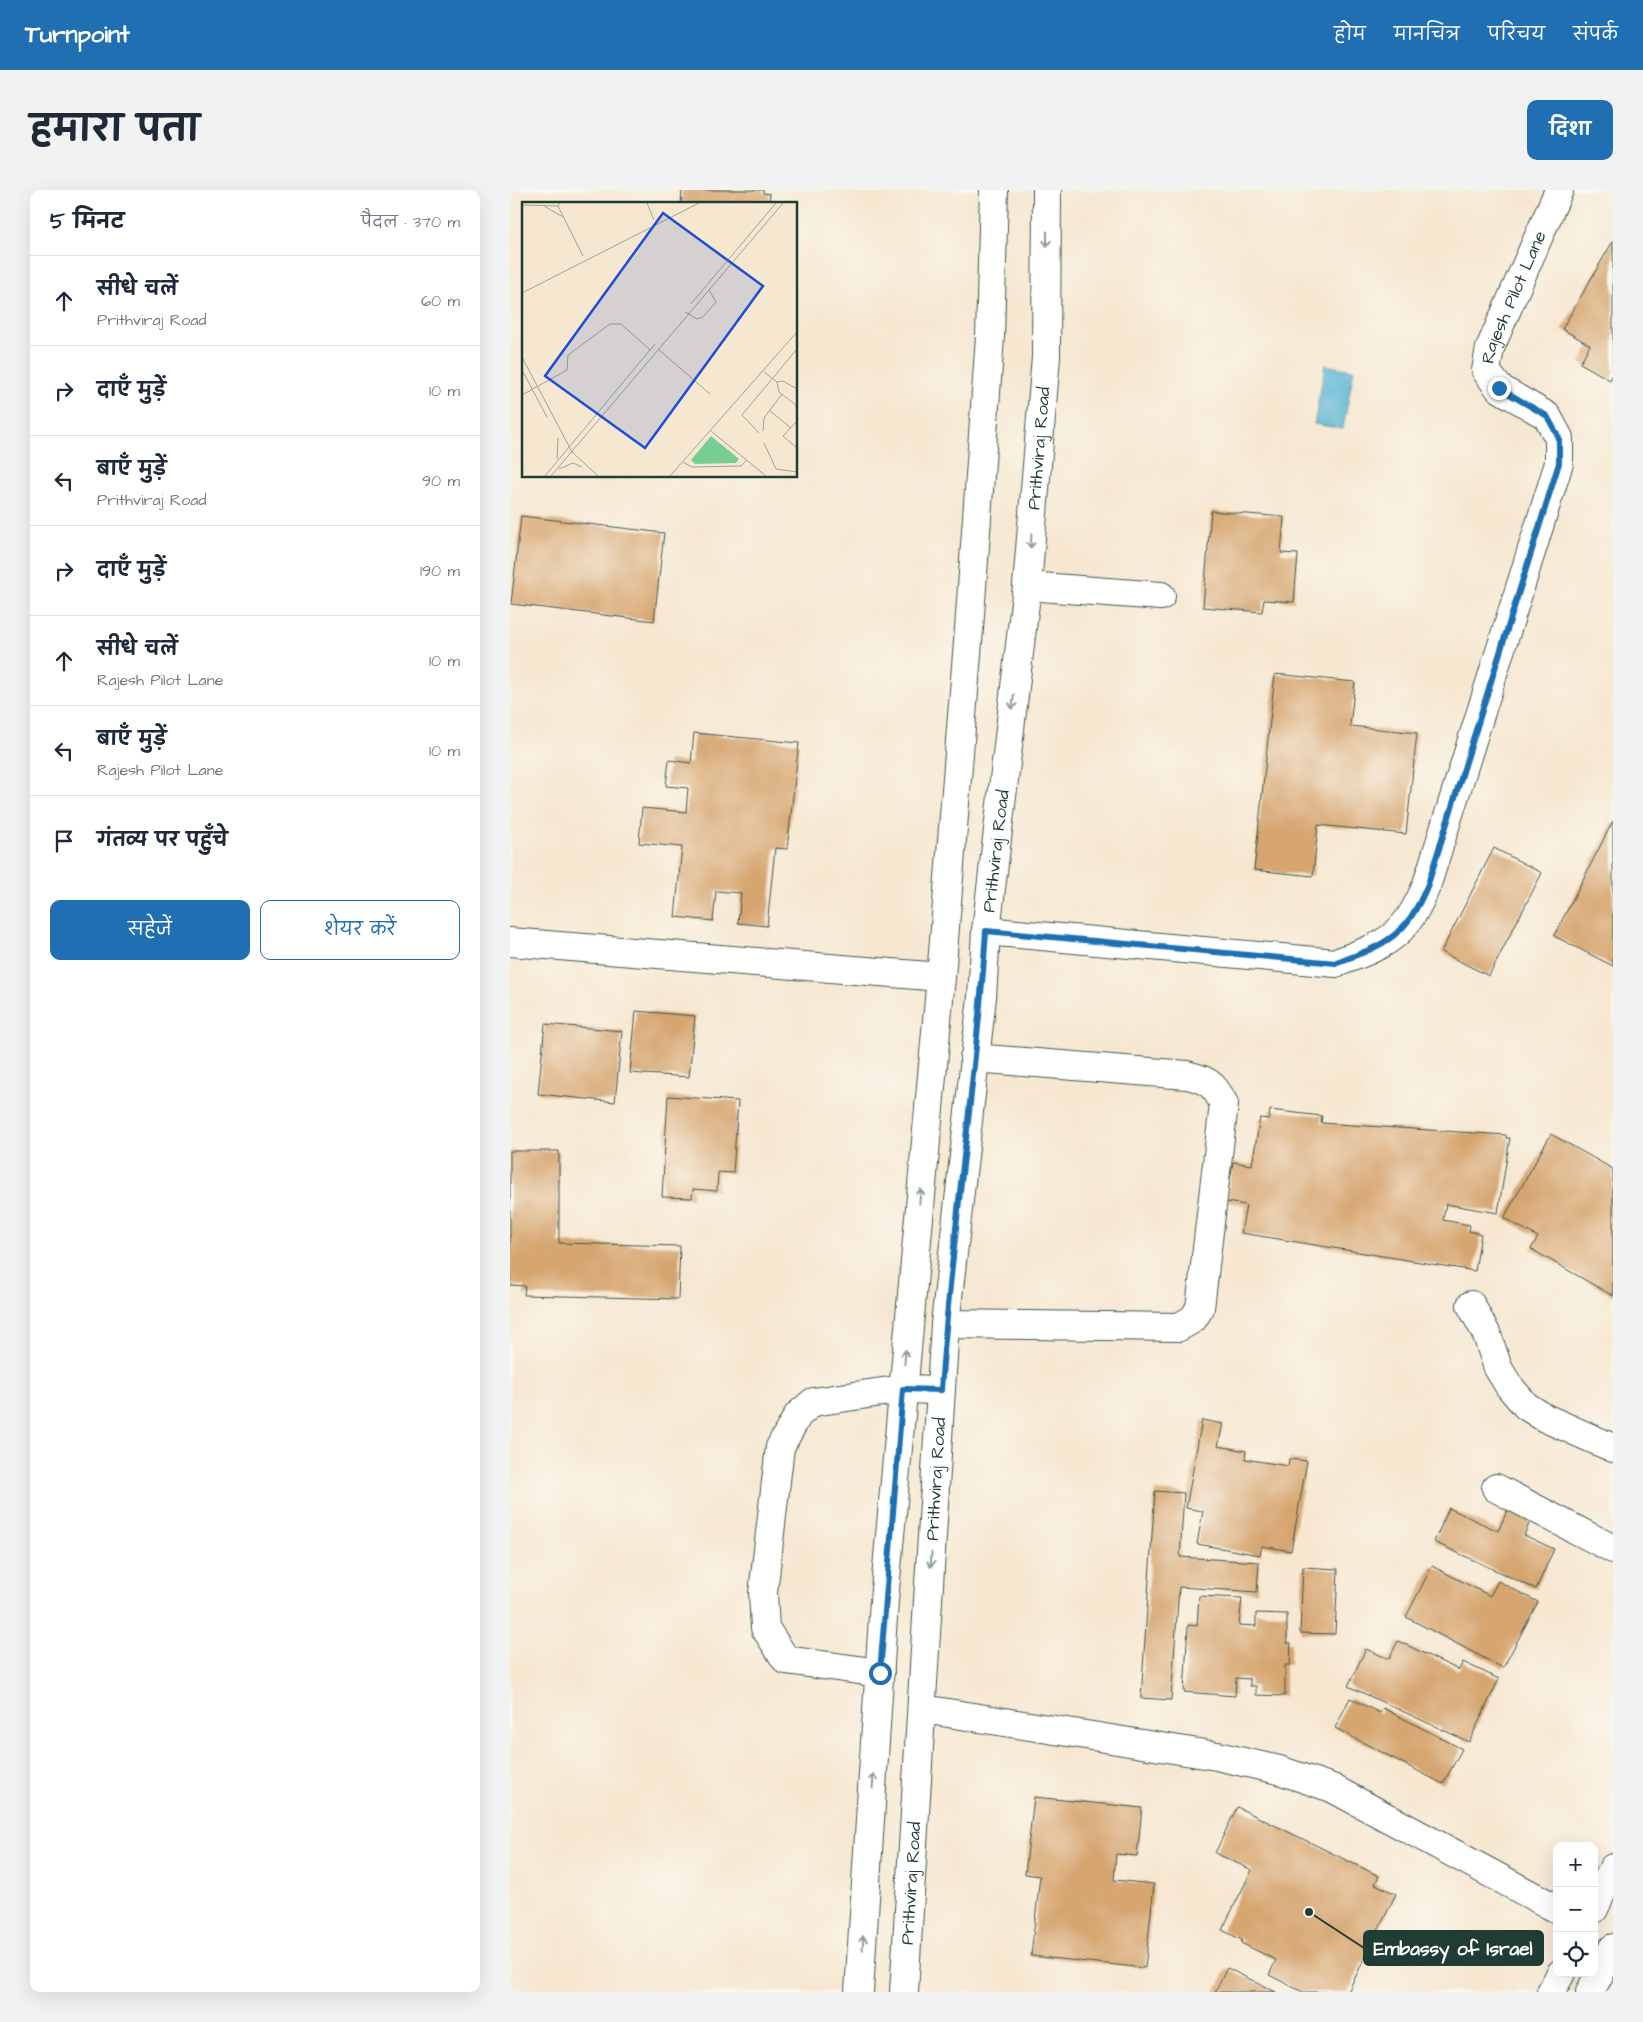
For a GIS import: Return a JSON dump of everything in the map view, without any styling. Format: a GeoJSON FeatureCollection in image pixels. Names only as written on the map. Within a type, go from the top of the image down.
{"type":"FeatureCollection","features":[{"type":"Feature","properties":{"kind":"main road"},"geometry":{"type":"LineString","coordinates":[[860,1992],[880,1673],[903,1389],[941,977],[989,347],[994,190]]}},
{"type":"Feature","properties":{"kind":"main road","name":"Prithviraj Road"},"geometry":{"type":"LineString","coordinates":[[904,1992],[946,1324],[982,997],[986,931],[1027,586],[1046,357],[1047,190]]}},
{"type":"Feature","properties":{"kind":"main road","name":"Rajesh Pilot Lane"},"geometry":{"type":"LineString","coordinates":[[986,931],[1336,963],[1375,949],[1396,935],[1417,910],[1428,884],[1559,463],[1559,438],[1547,416],[1499,388],[1486,371],[1490,348],[1559,190]]}},
{"type":"Feature","properties":{"kind":"main road"},"geometry":{"type":"LineString","coordinates":[[1027,586],[1161,596]]}},
{"type":"Feature","properties":{"kind":"main road"},"geometry":{"type":"LineString","coordinates":[[510,942],[941,977]]}},
{"type":"Feature","properties":{"kind":"main road"},"geometry":{"type":"LineString","coordinates":[[946,1324],[1179,1327],[1193,1320],[1200,1308],[1224,1104],[1216,1089],[1204,1079],[1186,1075],[974,1058]]}},
{"type":"Feature","properties":{"kind":"main road"},"geometry":{"type":"LineString","coordinates":[[1471,1305],[1486,1335],[1498,1368],[1509,1386],[1526,1406],[1546,1418],[1613,1448]]}},
{"type":"Feature","properties":{"kind":"main road"},"geometry":{"type":"LineString","coordinates":[[880,1673],[786,1660],[765,1628],[763,1593],[780,1447],[798,1415],[812,1402],[903,1389],[941,1390]]}},
{"type":"Feature","properties":{"kind":"main road"},"geometry":{"type":"LineString","coordinates":[[1496,1488],[1613,1549]]}},
{"type":"Feature","properties":{"kind":"main road"},"geometry":{"type":"LineString","coordinates":[[923,1709],[1217,1756],[1279,1770],[1332,1788],[1553,1907]]}},
{"type":"Feature","properties":{"kind":"main road"},"geometry":{"type":"LineString","coordinates":[[1598,1900],[1613,1868]]}},
{"type":"Feature","properties":{"kind":"main road"},"geometry":{"type":"LineString","coordinates":[[1590,1992],[1613,1948]]}},
{"type":"Feature","properties":{"kind":"main road"},"geometry":{"type":"LineString","coordinates":[[1552,1992],[1559,1977]]}},
{"type":"Feature","properties":{"kind":"water"},"geometry":{"type":"Polygon","coordinates":[[[1325,365],[1354,370],[1343,429],[1314,424],[1325,365]]]}},
{"type":"Feature","properties":{"kind":"building"},"geometry":{"type":"Polygon","coordinates":[[[682,190],[763,190],[763,193],[770,194],[769,202],[681,202],[682,190]]]}},
{"type":"Feature","properties":{"kind":"building"},"geometry":{"type":"Polygon","coordinates":[[[1613,241],[1613,374],[1610,380],[1580,363],[1590,345],[1562,329],[1613,241]]]}},
{"type":"Feature","properties":{"kind":"building"},"geometry":{"type":"Polygon","coordinates":[[[1211,511],[1284,517],[1281,553],[1298,554],[1294,602],[1264,600],[1262,612],[1203,607],[1211,511]]]}},
{"type":"Feature","properties":{"kind":"building"},"geometry":{"type":"Polygon","coordinates":[[[521,516],[664,533],[654,621],[511,604],[521,516]]]}},
{"type":"Feature","properties":{"kind":"building"},"geometry":{"type":"Polygon","coordinates":[[[1275,674],[1355,682],[1350,726],[1417,733],[1406,834],[1318,825],[1313,876],[1254,870],[1275,674]]]}},
{"type":"Feature","properties":{"kind":"building"},"geometry":{"type":"Polygon","coordinates":[[[694,733],[799,743],[787,849],[775,848],[767,926],[738,923],[741,893],[716,891],[713,921],[675,917],[682,847],[639,843],[642,808],[686,812],[688,788],[666,786],[669,760],[691,763],[694,733]]]}},
{"type":"Feature","properties":{"kind":"building"},"geometry":{"type":"Polygon","coordinates":[[[1613,821],[1613,966],[1554,936],[1613,821]]]}},
{"type":"Feature","properties":{"kind":"building"},"geometry":{"type":"Polygon","coordinates":[[[1494,848],[1542,873],[1489,976],[1441,952],[1494,848]]]}},
{"type":"Feature","properties":{"kind":"building"},"geometry":{"type":"Polygon","coordinates":[[[636,1011],[695,1016],[689,1077],[630,1073],[636,1011]]]}},
{"type":"Feature","properties":{"kind":"building"},"geometry":{"type":"Polygon","coordinates":[[[545,1024],[622,1031],[615,1102],[538,1094],[545,1024]]]}},
{"type":"Feature","properties":{"kind":"building"},"geometry":{"type":"Polygon","coordinates":[[[668,1096],[738,1101],[733,1173],[718,1172],[717,1191],[693,1189],[692,1198],[662,1197],[668,1096]]]}},
{"type":"Feature","properties":{"kind":"building"},"geometry":{"type":"Polygon","coordinates":[[[1270,1110],[1322,1116],[1321,1123],[1506,1135],[1506,1138],[1510,1138],[1498,1213],[1446,1204],[1443,1220],[1470,1225],[1469,1231],[1481,1234],[1475,1271],[1241,1233],[1246,1205],[1226,1202],[1233,1162],[1252,1165],[1260,1118],[1269,1119],[1270,1110]]]}},
{"type":"Feature","properties":{"kind":"building"},"geometry":{"type":"Polygon","coordinates":[[[1551,1134],[1613,1169],[1613,1296],[1531,1249],[1538,1237],[1504,1218],[1551,1134]]]}},
{"type":"Feature","properties":{"kind":"building"},"geometry":{"type":"Polygon","coordinates":[[[510,1151],[559,1151],[559,1243],[680,1246],[678,1299],[524,1295],[525,1286],[510,1285],[510,1151]]]}},
{"type":"Feature","properties":{"kind":"building"},"geometry":{"type":"Polygon","coordinates":[[[1202,1420],[1223,1424],[1218,1446],[1246,1451],[1245,1459],[1288,1466],[1289,1459],[1307,1461],[1291,1551],[1262,1546],[1260,1555],[1197,1544],[1203,1511],[1186,1508],[1202,1420]]]}},
{"type":"Feature","properties":{"kind":"building"},"geometry":{"type":"Polygon","coordinates":[[[1155,1491],[1184,1493],[1180,1557],[1259,1562],[1257,1592],[1179,1587],[1171,1700],[1141,1698],[1155,1491]]]}},
{"type":"Feature","properties":{"kind":"building"},"geometry":{"type":"Polygon","coordinates":[[[1509,1507],[1532,1517],[1524,1535],[1554,1549],[1536,1589],[1434,1542],[1449,1508],[1498,1531],[1509,1507]]]}},
{"type":"Feature","properties":{"kind":"building"},"geometry":{"type":"Polygon","coordinates":[[[1432,1566],[1490,1596],[1498,1581],[1538,1602],[1503,1668],[1406,1617],[1432,1566]]]}},
{"type":"Feature","properties":{"kind":"building"},"geometry":{"type":"Polygon","coordinates":[[[1303,1567],[1338,1569],[1335,1634],[1300,1633],[1303,1567]]]}},
{"type":"Feature","properties":{"kind":"building"},"geometry":{"type":"Polygon","coordinates":[[[1199,1596],[1242,1598],[1239,1625],[1256,1626],[1256,1613],[1287,1614],[1287,1643],[1291,1643],[1290,1665],[1285,1665],[1285,1696],[1256,1695],[1256,1686],[1250,1686],[1250,1679],[1236,1678],[1235,1696],[1184,1692],[1188,1625],[1197,1626],[1199,1596]]]}},
{"type":"Feature","properties":{"kind":"building"},"geometry":{"type":"Polygon","coordinates":[[[1398,1641],[1459,1670],[1463,1662],[1499,1679],[1469,1742],[1348,1686],[1366,1649],[1389,1659],[1398,1641]]]}},
{"type":"Feature","properties":{"kind":"building"},"geometry":{"type":"Polygon","coordinates":[[[1350,1698],[1380,1713],[1383,1708],[1462,1749],[1443,1784],[1335,1728],[1350,1698]]]}},
{"type":"Feature","properties":{"kind":"building"},"geometry":{"type":"Polygon","coordinates":[[[1034,1797],[1142,1808],[1137,1856],[1116,1854],[1114,1880],[1154,1884],[1145,1968],[1031,1956],[1040,1876],[1025,1874],[1034,1797]]]}},
{"type":"Feature","properties":{"kind":"building"},"geometry":{"type":"Polygon","coordinates":[[[1237,1807],[1379,1876],[1375,1884],[1396,1894],[1348,1992],[1303,1992],[1269,1975],[1276,1960],[1241,1943],[1242,1940],[1222,1930],[1252,1870],[1215,1853],[1237,1807]]]}},
{"type":"Feature","properties":{"kind":"building"},"geometry":{"type":"Polygon","coordinates":[[[1227,1968],[1276,1992],[1215,1992],[1227,1968]]]}},
{"type":"Feature","properties":{"kind":"place","name":"Embassy of Israel"},"geometry":{"type":"Point","coordinates":[1309,1912]}},
{"type":"Feature","properties":{"kind":"route"},"geometry":{"type":"LineString","coordinates":[[880,1673],[884,1601],[903,1389],[941,1390],[946,1324],[982,997],[986,931],[1336,963],[1375,949],[1396,935],[1417,910],[1428,884],[1559,463],[1559,438],[1547,416],[1499,388]]}}]}
